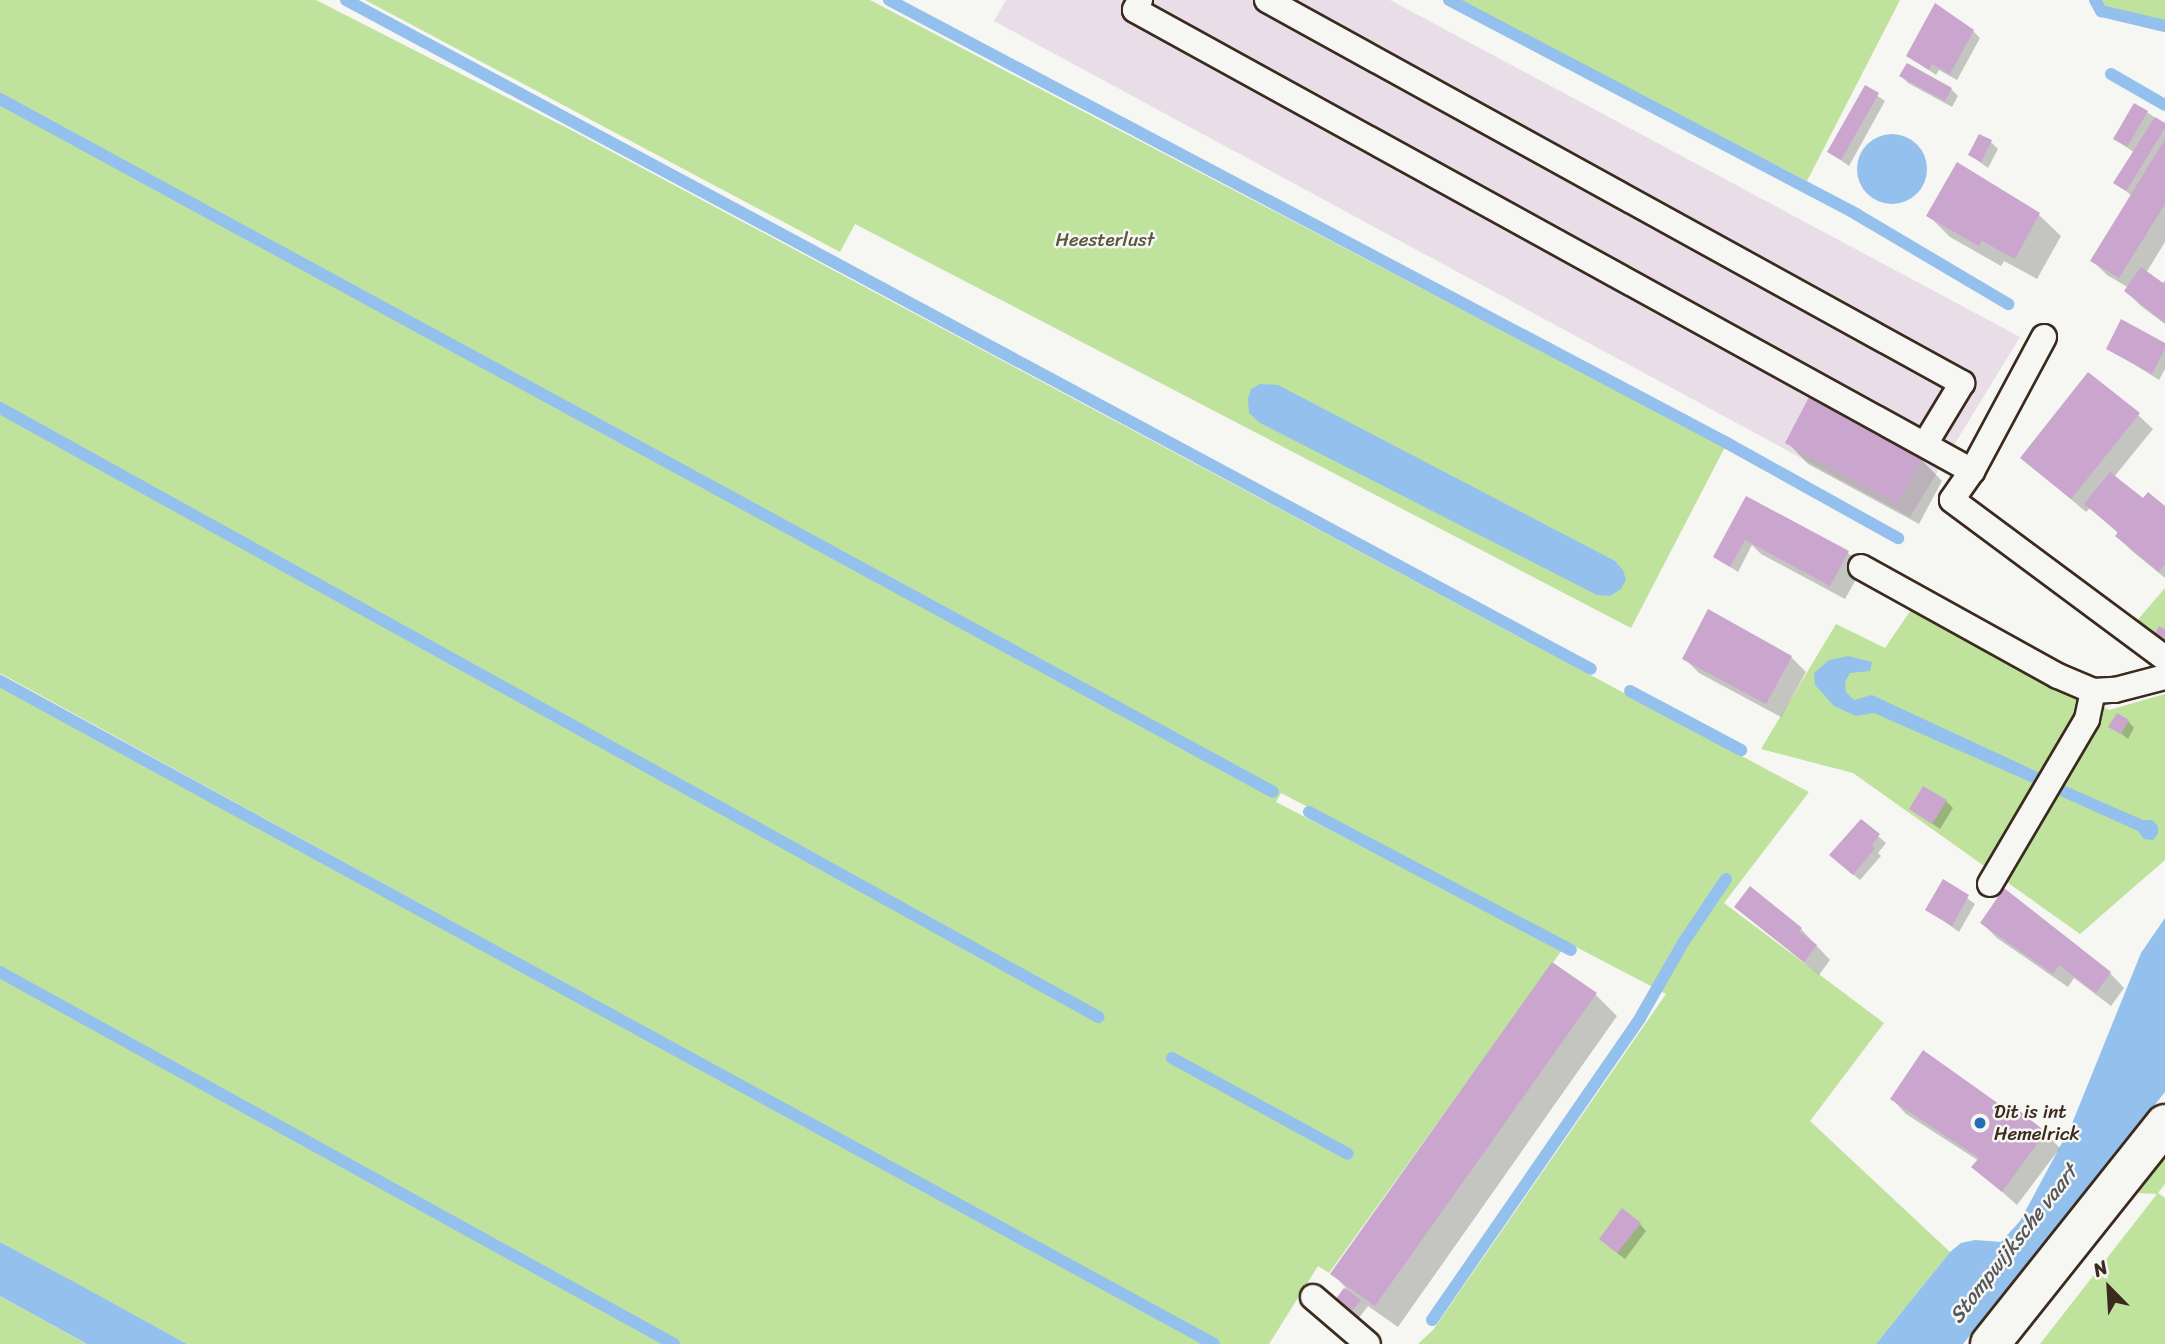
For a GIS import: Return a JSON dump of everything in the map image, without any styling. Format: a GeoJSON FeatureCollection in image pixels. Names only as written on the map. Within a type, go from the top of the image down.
{"type":"FeatureCollection","features":[{"type":"Feature","properties":{"kind":"street"},"geometry":{"type":"LineString","coordinates":[[1990,1344],[2165,1124]]}},
{"type":"Feature","properties":{"kind":"lane"},"geometry":{"type":"LineString","coordinates":[[1140,0],[1135,9],[1972,471]]}},
{"type":"Feature","properties":{"kind":"lane"},"geometry":{"type":"LineString","coordinates":[[1267,0],[1962,383],[1925,444]]}},
{"type":"Feature","properties":{"kind":"lane"},"geometry":{"type":"LineString","coordinates":[[2044,337],[1972,471],[1952,500],[2165,658]]}},
{"type":"Feature","properties":{"kind":"lane"},"geometry":{"type":"LineString","coordinates":[[1861,567],[2058,676],[2093,691],[2115,690],[2165,677]]}},
{"type":"Feature","properties":{"kind":"lane"},"geometry":{"type":"LineString","coordinates":[[1990,884],[2087,719],[2093,691]]}},
{"type":"Feature","properties":{"kind":"lane"},"geometry":{"type":"LineString","coordinates":[[1312,1297],[1368,1344]]}},
{"type":"Feature","properties":{"kind":"shaded area"},"geometry":{"type":"Polygon","coordinates":[[[1006,0],[1390,0],[2020,337],[1910,517],[994,21],[1006,0]]]}},
{"type":"Feature","properties":{"kind":"green space"},"geometry":{"type":"Polygon","coordinates":[[[0,0],[316,0],[573,131],[1809,792],[1724,903],[1884,1023],[1810,1121],[1950,1252],[1876,1344],[1418,1344],[1433,1330],[1666,994],[1281,793],[1276,802],[1562,950],[1329,1273],[1318,1266],[1269,1344],[1220,1344],[0,673],[0,0]]]}},
{"type":"Feature","properties":{"kind":"green space","name":"Heesterlust"},"geometry":{"type":"Polygon","coordinates":[[[365,0],[870,0],[1725,447],[1631,628],[855,224],[840,252],[365,0]]]}},
{"type":"Feature","properties":{"kind":"green space"},"geometry":{"type":"Polygon","coordinates":[[[1458,0],[1900,0],[1807,181],[1458,0]]]}},
{"type":"Feature","properties":{"kind":"green space"},"geometry":{"type":"Polygon","coordinates":[[[2100,0],[2165,0],[2165,22],[2103,6],[2100,0]]]}},
{"type":"Feature","properties":{"kind":"green space"},"geometry":{"type":"Polygon","coordinates":[[[2165,588],[2165,650],[2135,623],[2165,588]]]}},
{"type":"Feature","properties":{"kind":"green space"},"geometry":{"type":"Polygon","coordinates":[[[1913,607],[2109,710],[2165,694],[2165,860],[2080,934],[1853,773],[1761,749],[1836,624],[1885,648],[1913,607]]]}},
{"type":"Feature","properties":{"kind":"green space"},"geometry":{"type":"Polygon","coordinates":[[[0,674],[1211,1344],[187,1344],[0,1242],[0,674]]]}},
{"type":"Feature","properties":{"kind":"green space"},"geometry":{"type":"Polygon","coordinates":[[[2165,1158],[2165,1184],[2158,1193],[2165,1198],[2165,1344],[2040,1344],[2157,1194],[2138,1193],[2165,1158]]]}},
{"type":"Feature","properties":{"kind":"green space"},"geometry":{"type":"Polygon","coordinates":[[[0,1296],[83,1342],[87,1344],[0,1344],[0,1296]]]}},
{"type":"Feature","properties":{"kind":"water"},"geometry":{"type":"Polygon","coordinates":[[[1892,134],[1911,140],[1921,150],[1927,169],[1921,188],[1911,198],[1892,204],[1873,198],[1863,188],[1857,169],[1863,150],[1873,140],[1892,134]]]}},
{"type":"Feature","properties":{"kind":"water"},"geometry":{"type":"Polygon","coordinates":[[[1260,384],[1278,385],[1615,561],[1623,570],[1626,580],[1621,589],[1610,596],[1597,595],[1260,423],[1249,413],[1248,398],[1251,389],[1260,384]]]}},
{"type":"Feature","properties":{"kind":"water"},"geometry":{"type":"Polygon","coordinates":[[[1848,656],[1872,662],[1870,671],[1850,673],[1845,682],[1846,692],[1854,700],[1872,695],[2040,773],[2035,784],[1874,713],[1856,716],[1834,706],[1815,685],[1814,673],[1829,660],[1848,656]]]}},
{"type":"Feature","properties":{"kind":"water"},"geometry":{"type":"Polygon","coordinates":[[[2063,785],[2143,820],[2152,820],[2158,826],[2158,834],[2153,840],[2144,839],[2138,831],[2056,794],[2063,785]]]}},
{"type":"Feature","properties":{"kind":"water","name":"Stompwijksche vaart"},"geometry":{"type":"Polygon","coordinates":[[[2165,918],[2165,1092],[1963,1344],[1876,1344],[1950,1252],[1961,1243],[1975,1240],[2001,1242],[2020,1221],[2071,1126],[2141,953],[2165,918]]]}},
{"type":"Feature","properties":{"kind":"water"},"geometry":{"type":"Polygon","coordinates":[[[0,1242],[187,1344],[87,1344],[0,1296],[0,1242]]]}},
{"type":"Feature","properties":{"kind":"building"},"geometry":{"type":"Polygon","coordinates":[[[1935,3],[1974,30],[1950,74],[1932,64],[1929,70],[1906,56],[1935,3]]]}},
{"type":"Feature","properties":{"kind":"building"},"geometry":{"type":"Polygon","coordinates":[[[1907,63],[1952,88],[1945,101],[1899,76],[1907,63]]]}},
{"type":"Feature","properties":{"kind":"building"},"geometry":{"type":"Polygon","coordinates":[[[1865,85],[1879,93],[1841,160],[1827,152],[1865,85]]]}},
{"type":"Feature","properties":{"kind":"building"},"geometry":{"type":"Polygon","coordinates":[[[2134,103],[2148,111],[2127,147],[2113,139],[2134,103]]]}},
{"type":"Feature","properties":{"kind":"building"},"geometry":{"type":"Polygon","coordinates":[[[2155,117],[2165,123],[2165,128],[2126,191],[2113,183],[2155,117]]]}},
{"type":"Feature","properties":{"kind":"building"},"geometry":{"type":"Polygon","coordinates":[[[1979,134],[1992,140],[1981,162],[1968,155],[1979,134]]]}},
{"type":"Feature","properties":{"kind":"building"},"geometry":{"type":"Polygon","coordinates":[[[2165,139],[2165,204],[2119,278],[2090,261],[2165,139]]]}},
{"type":"Feature","properties":{"kind":"building"},"geometry":{"type":"Polygon","coordinates":[[[1957,162],[2040,213],[2015,259],[1982,241],[1979,246],[1926,216],[1957,162]]]}},
{"type":"Feature","properties":{"kind":"building"},"geometry":{"type":"Polygon","coordinates":[[[2141,267],[2163,283],[2165,281],[2165,323],[2124,291],[2141,267]]]}},
{"type":"Feature","properties":{"kind":"building"},"geometry":{"type":"Polygon","coordinates":[[[2121,319],[2165,343],[2165,349],[2152,374],[2106,349],[2121,319]]]}},
{"type":"Feature","properties":{"kind":"building"},"geometry":{"type":"Polygon","coordinates":[[[2088,372],[2140,413],[2071,499],[2020,458],[2088,372]]]}},
{"type":"Feature","properties":{"kind":"building"},"geometry":{"type":"Polygon","coordinates":[[[1809,397],[1922,458],[1897,503],[1785,443],[1809,397]]]}},
{"type":"Feature","properties":{"kind":"building"},"geometry":{"type":"Polygon","coordinates":[[[2110,472],[2143,498],[2148,492],[2165,506],[2165,564],[2159,572],[2115,536],[2118,532],[2084,504],[2110,472]]]}},
{"type":"Feature","properties":{"kind":"building"},"geometry":{"type":"Polygon","coordinates":[[[1746,496],[1849,551],[1830,586],[1745,540],[1730,567],[1713,557],[1746,496]]]}},
{"type":"Feature","properties":{"kind":"building"},"geometry":{"type":"Polygon","coordinates":[[[1708,609],[1792,656],[1766,704],[1682,659],[1708,609]]]}},
{"type":"Feature","properties":{"kind":"building"},"geometry":{"type":"Polygon","coordinates":[[[2159,626],[2165,629],[2165,644],[2153,637],[2159,626]]]}},
{"type":"Feature","properties":{"kind":"building"},"geometry":{"type":"Polygon","coordinates":[[[2117,713],[2129,720],[2121,734],[2108,727],[2117,713]]]}},
{"type":"Feature","properties":{"kind":"building"},"geometry":{"type":"Polygon","coordinates":[[[1923,786],[1947,800],[1932,824],[1909,809],[1923,786]]]}},
{"type":"Feature","properties":{"kind":"building"},"geometry":{"type":"Polygon","coordinates":[[[1861,819],[1880,834],[1872,845],[1875,848],[1853,875],[1829,855],[1861,819]]]}},
{"type":"Feature","properties":{"kind":"building"},"geometry":{"type":"Polygon","coordinates":[[[1943,879],[1969,895],[1952,926],[1925,910],[1943,879]]]}},
{"type":"Feature","properties":{"kind":"building"},"geometry":{"type":"Polygon","coordinates":[[[1750,886],[1802,928],[1799,931],[1817,945],[1804,962],[1734,907],[1750,886]]]}},
{"type":"Feature","properties":{"kind":"building"},"geometry":{"type":"Polygon","coordinates":[[[2004,888],[2111,972],[2096,993],[2059,965],[2053,974],[1980,923],[2004,888]]]}},
{"type":"Feature","properties":{"kind":"building"},"geometry":{"type":"Polygon","coordinates":[[[1552,962],[1597,993],[1375,1306],[1330,1274],[1552,962]]]}},
{"type":"Feature","properties":{"kind":"building","name":"Dit is int Hemelrick"},"geometry":{"type":"Polygon","coordinates":[[[1923,1050],[2013,1114],[2017,1109],[2046,1132],[2002,1192],[1971,1167],[1979,1158],[1890,1099],[1923,1050]]]}},
{"type":"Feature","properties":{"kind":"building"},"geometry":{"type":"Polygon","coordinates":[[[1622,1208],[1641,1223],[1617,1253],[1599,1239],[1622,1208]]]}},
{"type":"Feature","properties":{"kind":"building"},"geometry":{"type":"Polygon","coordinates":[[[1344,1288],[1361,1300],[1347,1317],[1331,1305],[1344,1288]]]}},
{"type":"Feature","properties":{"kind":"waterway"},"geometry":{"type":"LineString","coordinates":[[346,0],[1591,669]]}},
{"type":"Feature","properties":{"kind":"waterway"},"geometry":{"type":"LineString","coordinates":[[889,0],[1727,443],[1898,538]]}},
{"type":"Feature","properties":{"kind":"waterway"},"geometry":{"type":"LineString","coordinates":[[1449,0],[1856,214],[2008,304]]}},
{"type":"Feature","properties":{"kind":"waterway"},"geometry":{"type":"LineString","coordinates":[[2095,0],[2101,11],[2165,26]]}},
{"type":"Feature","properties":{"kind":"waterway"},"geometry":{"type":"LineString","coordinates":[[2111,74],[2165,105]]}},
{"type":"Feature","properties":{"kind":"waterway"},"geometry":{"type":"LineString","coordinates":[[0,99],[1273,792]]}},
{"type":"Feature","properties":{"kind":"waterway"},"geometry":{"type":"LineString","coordinates":[[0,408],[1098,1017]]}},
{"type":"Feature","properties":{"kind":"waterway"},"geometry":{"type":"LineString","coordinates":[[0,681],[1214,1344]]}},
{"type":"Feature","properties":{"kind":"waterway"},"geometry":{"type":"LineString","coordinates":[[1630,691],[1741,750]]}},
{"type":"Feature","properties":{"kind":"waterway"},"geometry":{"type":"LineString","coordinates":[[1309,812],[1571,950]]}},
{"type":"Feature","properties":{"kind":"waterway"},"geometry":{"type":"LineString","coordinates":[[1432,1320],[1640,1018],[1683,943],[1726,879]]}},
{"type":"Feature","properties":{"kind":"waterway"},"geometry":{"type":"LineString","coordinates":[[0,972],[674,1344]]}},
{"type":"Feature","properties":{"kind":"waterway"},"geometry":{"type":"LineString","coordinates":[[1172,1058],[1348,1154]]}},
{"type":"Feature","properties":{"kind":"place","name":"Dit is int Hemelrick"},"geometry":{"type":"Point","coordinates":[1980,1123]}}]}
